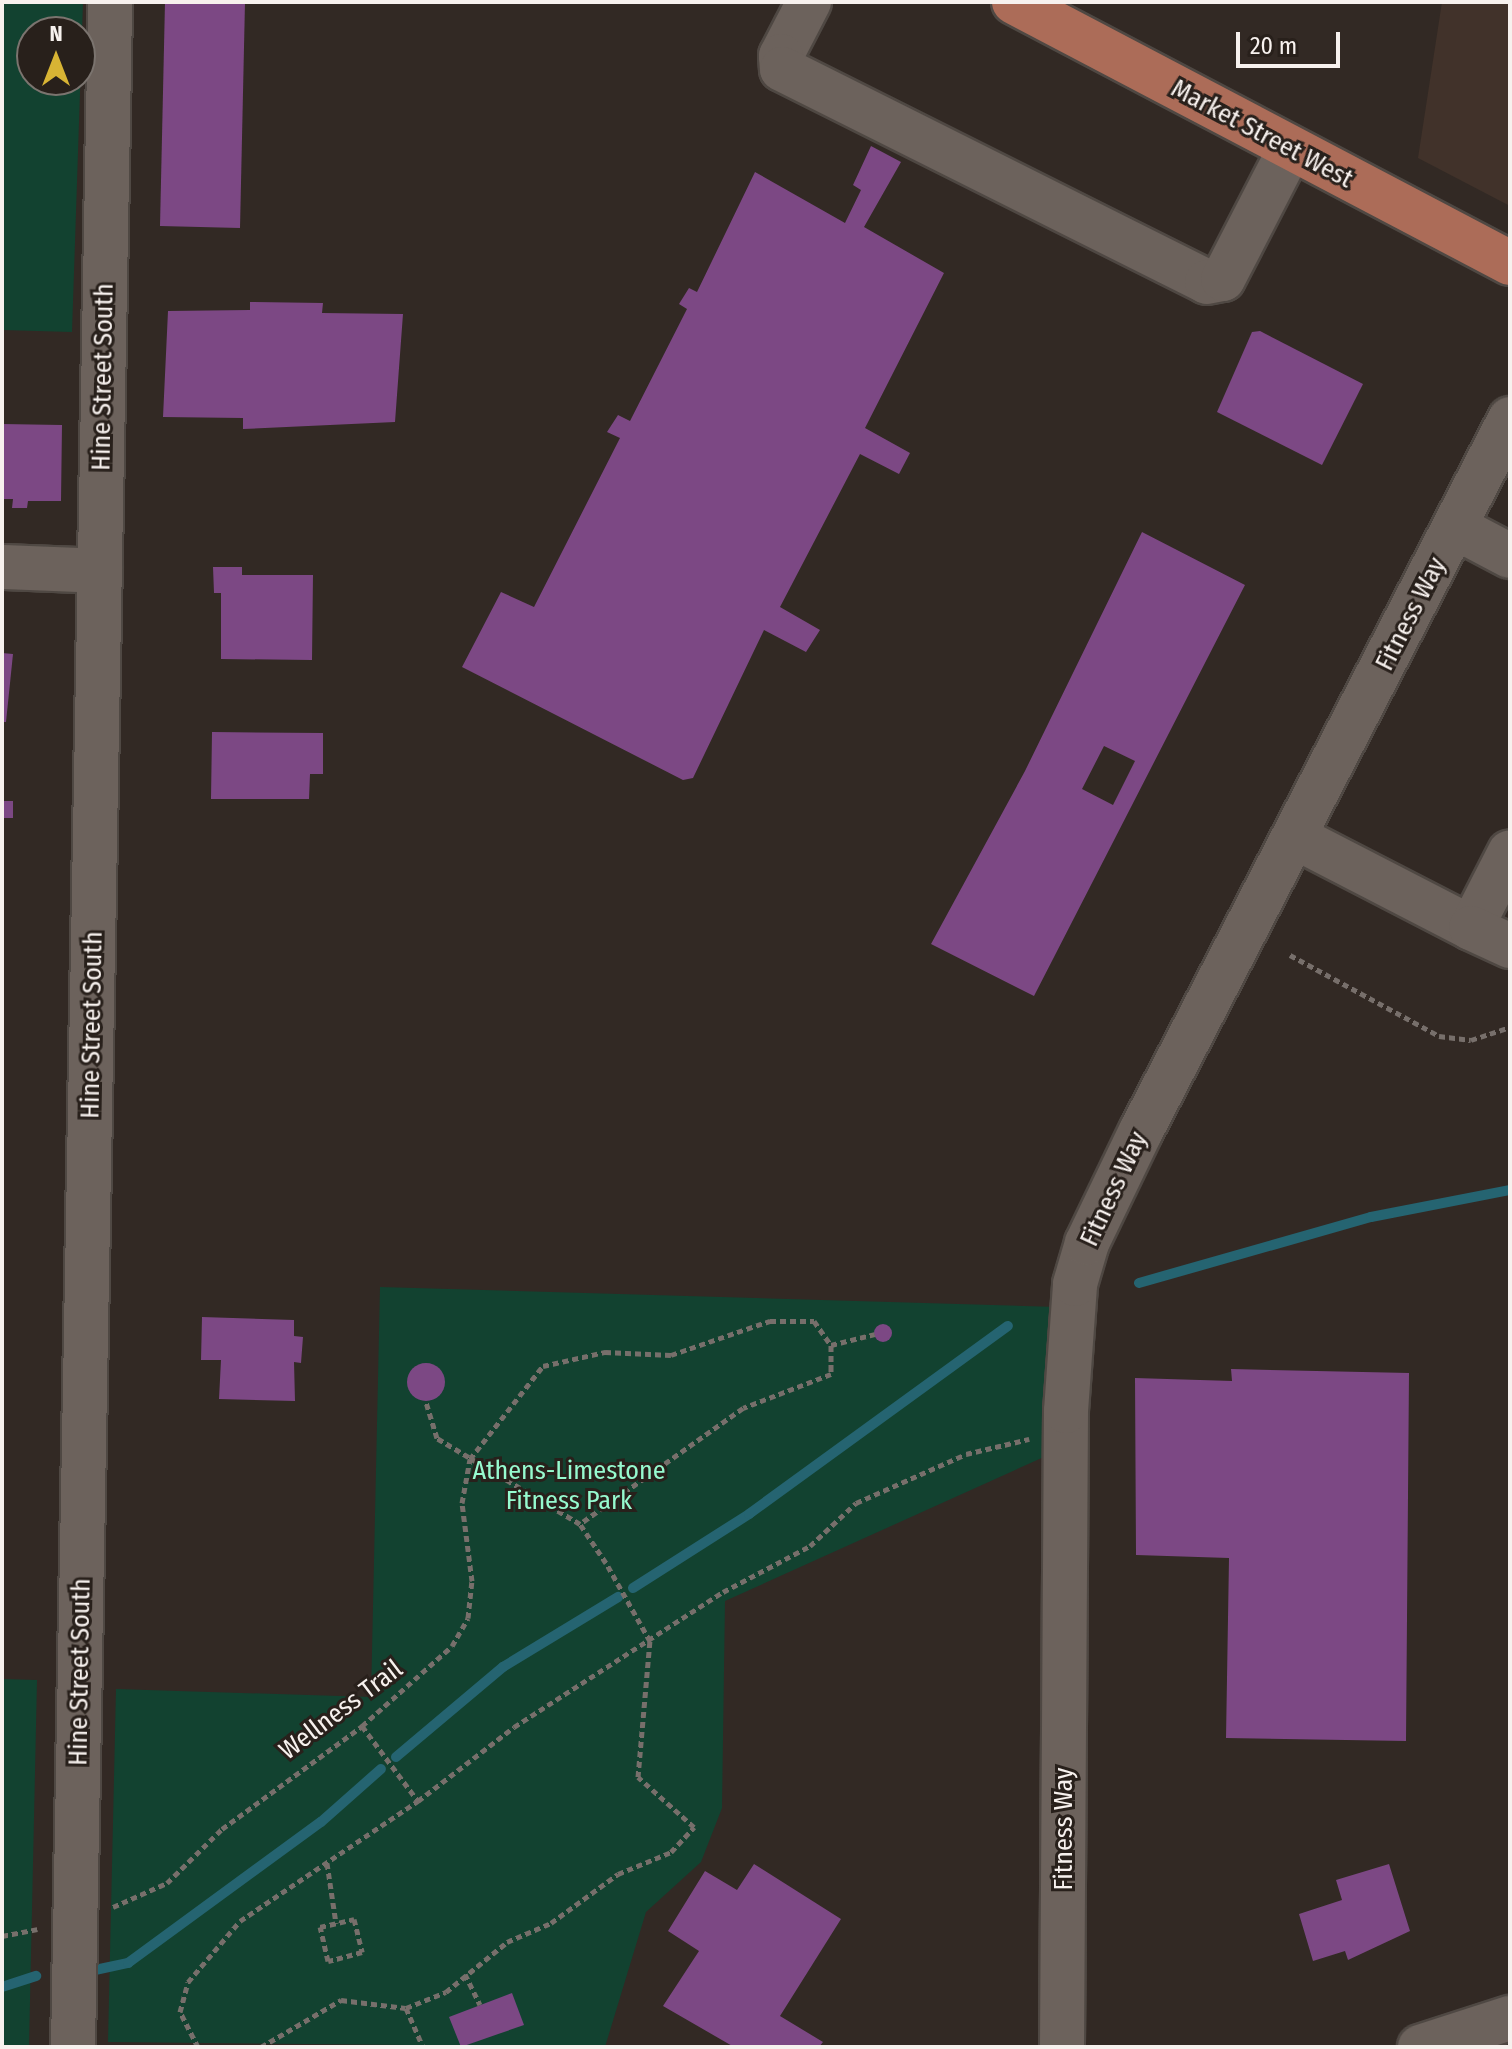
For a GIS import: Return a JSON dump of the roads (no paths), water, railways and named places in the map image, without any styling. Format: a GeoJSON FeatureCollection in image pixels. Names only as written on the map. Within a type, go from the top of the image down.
{"type":"FeatureCollection","features":[{"type":"Feature","properties":{"kind":"main road","name":"Market Street West"},"geometry":{"type":"LineString","coordinates":[[1014,2],[1510,263]]}},
{"type":"Feature","properties":{"kind":"street","name":"Hine Street South"},"geometry":{"type":"LineString","coordinates":[[73,2047],[110,2]]}},
{"type":"Feature","properties":{"kind":"street"},"geometry":{"type":"LineString","coordinates":[[809,2],[781,56],[782,69],[1207,282],[1223,279],[1290,149]]}},
{"type":"Feature","properties":{"kind":"street","name":"Fitness Way"},"geometry":{"type":"LineString","coordinates":[[1062,2047],[1066,1411],[1075,1284],[1087,1243],[1141,1131],[1297,838],[1510,419]]}},
{"type":"Feature","properties":{"kind":"street"},"geometry":{"type":"LineString","coordinates":[[1455,527],[1510,556]]}},
{"type":"Feature","properties":{"kind":"street"},"geometry":{"type":"LineString","coordinates":[[2,567],[100,571]]}},
{"type":"Feature","properties":{"kind":"street"},"geometry":{"type":"LineString","coordinates":[[1297,838],[1510,946]]}},
{"type":"Feature","properties":{"kind":"street"},"geometry":{"type":"LineString","coordinates":[[1471,928],[1510,852]]}},
{"type":"Feature","properties":{"kind":"street"},"geometry":{"type":"LineString","coordinates":[[1420,2047],[1510,2018]]}},
{"type":"Feature","properties":{"kind":"waterway"},"geometry":{"type":"LineString","coordinates":[[1139,1283],[1371,1217],[1510,1190]]}},
{"type":"Feature","properties":{"kind":"waterway"},"geometry":{"type":"LineString","coordinates":[[633,1588],[749,1514],[1008,1326]]}},
{"type":"Feature","properties":{"kind":"waterway"},"geometry":{"type":"LineString","coordinates":[[396,1757],[503,1667],[618,1597]]}},
{"type":"Feature","properties":{"kind":"waterway"},"geometry":{"type":"LineString","coordinates":[[95,1970],[128,1963],[321,1822],[381,1769]]}},
{"type":"Feature","properties":{"kind":"waterway"},"geometry":{"type":"LineString","coordinates":[[2,1987],[36,1976]]}},
{"type":"Feature","properties":{"kind":"park label","name":"Athens-Limestone Fitness Park"},"geometry":{"type":"Point","coordinates":[569,1486]}}]}
